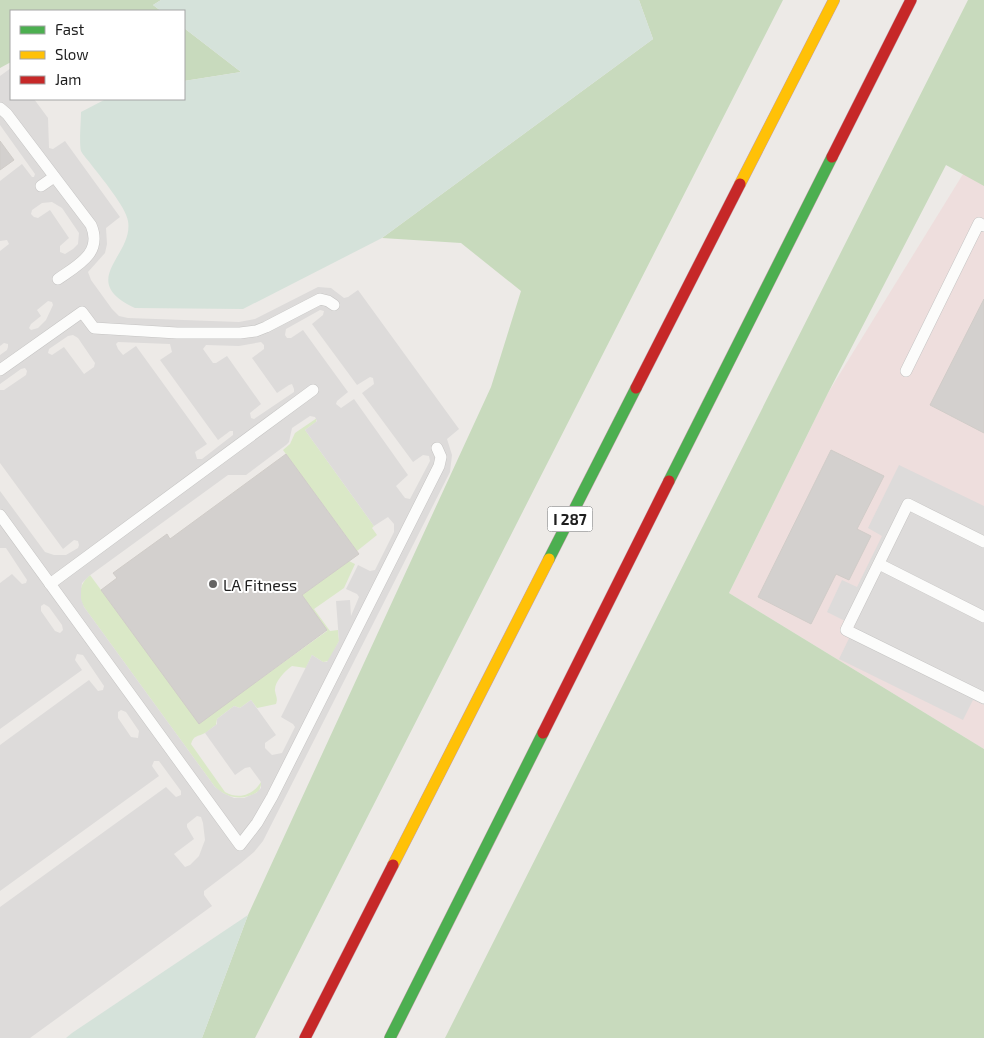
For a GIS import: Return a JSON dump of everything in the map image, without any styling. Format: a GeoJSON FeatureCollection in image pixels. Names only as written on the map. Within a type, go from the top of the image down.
{"type":"FeatureCollection","features":[{"type":"Feature","properties":{"kind":"highway","name":"I 287"},"geometry":{"type":"LineString","coordinates":[[305,1038],[834,0]]}},
{"type":"Feature","properties":{"kind":"highway"},"geometry":{"type":"LineString","coordinates":[[390,1038],[911,0]]}},
{"type":"Feature","properties":{"kind":"lane"},"geometry":{"type":"LineString","coordinates":[[0,108],[7,114],[91,225],[95,234],[89,256],[81,264],[58,279]]}},
{"type":"Feature","properties":{"kind":"lane"},"geometry":{"type":"LineString","coordinates":[[41,186],[54,177]]}},
{"type":"Feature","properties":{"kind":"lane"},"geometry":{"type":"LineString","coordinates":[[906,371],[979,224],[984,226]]}},
{"type":"Feature","properties":{"kind":"lane"},"geometry":{"type":"LineString","coordinates":[[0,370],[82,312],[94,328],[177,333],[240,333],[256,331],[266,327],[320,299],[334,305]]}},
{"type":"Feature","properties":{"kind":"lane"},"geometry":{"type":"LineString","coordinates":[[50,584],[313,390]]}},
{"type":"Feature","properties":{"kind":"lane"},"geometry":{"type":"LineString","coordinates":[[0,516],[240,845],[257,823],[272,797],[414,517],[439,466],[440,456],[437,448]]}},
{"type":"Feature","properties":{"kind":"lane"},"geometry":{"type":"LineString","coordinates":[[984,542],[908,504],[846,630],[984,698]]}},
{"type":"Feature","properties":{"kind":"lane"},"geometry":{"type":"LineString","coordinates":[[879,564],[984,617]]}},
{"type":"Feature","properties":{"kind":"shaded area"},"geometry":{"type":"Polygon","coordinates":[[[161,0],[639,0],[653,39],[382,238],[243,309],[135,308],[118,298],[110,288],[108,277],[128,234],[128,221],[118,200],[81,151],[81,112],[104,100],[185,100],[185,81],[241,72],[185,29],[185,10],[160,10],[153,5],[161,0]]]}},
{"type":"Feature","properties":{"kind":"shaded area"},"geometry":{"type":"Polygon","coordinates":[[[10,69],[10,100],[35,100],[48,118],[49,148],[53,149],[65,141],[120,217],[106,228],[107,244],[105,253],[88,272],[91,280],[119,316],[128,318],[239,322],[255,319],[318,287],[331,288],[344,298],[358,290],[459,429],[447,439],[452,455],[450,472],[263,841],[254,852],[204,891],[204,895],[212,906],[30,1038],[0,1038],[0,907],[166,787],[176,797],[181,795],[181,791],[159,761],[154,761],[152,766],[159,776],[0,891],[0,745],[89,680],[98,691],[103,690],[104,686],[83,655],[77,654],[75,660],[82,670],[0,729],[0,583],[12,574],[22,584],[26,583],[27,580],[6,548],[0,548],[0,491],[45,552],[54,555],[66,555],[78,548],[79,545],[78,541],[74,540],[63,549],[0,463],[0,390],[4,390],[26,375],[27,371],[25,368],[21,369],[0,384],[0,355],[7,350],[8,344],[4,343],[0,346],[0,251],[9,244],[7,240],[0,241],[0,181],[22,164],[32,177],[35,174],[0,125],[0,76],[10,69]],[[52,202],[42,203],[32,210],[31,214],[38,218],[50,210],[69,238],[60,246],[60,252],[65,254],[78,244],[79,233],[62,208],[52,202]],[[48,301],[37,310],[41,316],[31,324],[29,328],[31,330],[38,328],[46,320],[53,305],[52,302],[48,301]],[[320,310],[286,329],[285,335],[287,338],[291,338],[303,330],[348,392],[336,404],[341,408],[354,399],[408,475],[396,486],[405,498],[410,499],[430,461],[429,456],[423,455],[413,462],[362,393],[374,384],[373,378],[370,377],[357,385],[312,324],[323,315],[324,311],[320,310]],[[73,335],[68,336],[49,349],[48,353],[52,355],[64,347],[84,374],[94,367],[95,363],[78,338],[73,335]],[[118,342],[116,344],[123,355],[136,346],[207,444],[195,452],[197,459],[202,459],[233,435],[233,431],[230,431],[218,440],[160,360],[172,352],[170,344],[118,342]],[[261,342],[239,346],[206,345],[203,349],[213,363],[227,356],[261,404],[250,413],[251,418],[254,419],[294,392],[292,384],[277,393],[252,358],[264,349],[264,345],[261,342]],[[310,416],[292,428],[289,442],[246,475],[228,475],[82,583],[81,599],[84,607],[215,787],[234,798],[244,798],[256,793],[261,788],[261,782],[250,767],[235,775],[205,733],[217,724],[217,719],[234,706],[240,708],[251,700],[276,735],[265,743],[265,748],[272,755],[282,753],[295,727],[281,717],[312,655],[323,662],[327,662],[339,641],[336,601],[350,600],[351,616],[359,597],[357,594],[346,589],[358,565],[370,571],[375,570],[394,532],[394,524],[388,517],[374,526],[305,430],[317,421],[315,417],[310,416]],[[44,604],[41,606],[41,611],[55,631],[60,633],[63,630],[62,625],[49,607],[44,604]],[[121,710],[118,712],[118,718],[131,737],[138,738],[139,731],[126,712],[121,710]],[[197,816],[187,824],[194,839],[174,854],[185,867],[190,865],[199,856],[205,840],[201,817],[197,816]]]}},
{"type":"Feature","properties":{"kind":"shaded area"},"geometry":{"type":"Polygon","coordinates":[[[984,140],[984,749],[729,593],[828,393],[984,140]]]}},
{"type":"Feature","properties":{"kind":"shaded area"},"geometry":{"type":"Polygon","coordinates":[[[899,465],[984,506],[984,705],[973,700],[963,720],[839,659],[855,626],[827,612],[842,580],[857,587],[882,536],[868,528],[899,465]]]}},
{"type":"Feature","properties":{"kind":"shaded area"},"geometry":{"type":"Polygon","coordinates":[[[248,915],[202,1038],[66,1038],[72,1033],[248,915]]]}},
{"type":"Feature","properties":{"kind":"green space"},"geometry":{"type":"Polygon","coordinates":[[[0,0],[161,0],[153,5],[160,10],[10,10],[10,63],[0,68],[0,0]]]}},
{"type":"Feature","properties":{"kind":"green space"},"geometry":{"type":"Polygon","coordinates":[[[639,0],[783,0],[255,1038],[202,1038],[248,915],[491,387],[521,291],[461,243],[382,238],[653,39],[639,0]]]}},
{"type":"Feature","properties":{"kind":"green space"},"geometry":{"type":"Polygon","coordinates":[[[968,0],[984,0],[984,186],[946,165],[828,393],[729,593],[984,749],[984,1038],[445,1038],[968,0]]]}},
{"type":"Feature","properties":{"kind":"green space"},"geometry":{"type":"Polygon","coordinates":[[[185,29],[241,72],[185,81],[185,29]]]}},
{"type":"Feature","properties":{"kind":"green space"},"geometry":{"type":"Polygon","coordinates":[[[317,418],[316,422],[305,430],[374,526],[372,528],[377,535],[357,551],[283,450],[290,444],[295,433],[317,418]]]}},
{"type":"Feature","properties":{"kind":"green space"},"geometry":{"type":"Polygon","coordinates":[[[349,561],[355,564],[344,588],[314,609],[330,631],[338,630],[339,641],[329,661],[323,662],[312,655],[306,668],[292,666],[276,684],[276,704],[257,708],[251,700],[240,708],[234,706],[217,719],[216,725],[192,741],[191,744],[225,792],[235,796],[245,795],[254,790],[261,782],[259,791],[242,797],[236,797],[225,794],[215,787],[84,607],[80,594],[84,582],[90,575],[199,723],[327,631],[302,595],[349,561]]]}},
{"type":"Feature","properties":{"kind":"building"},"geometry":{"type":"Polygon","coordinates":[[[0,141],[14,160],[0,170],[0,141]]]}},
{"type":"Feature","properties":{"kind":"building"},"geometry":{"type":"Polygon","coordinates":[[[984,299],[984,433],[930,405],[984,299]]]}},
{"type":"Feature","properties":{"kind":"building"},"geometry":{"type":"Polygon","coordinates":[[[831,450],[884,476],[857,529],[871,536],[849,580],[836,574],[811,624],[758,597],[831,450]]]}},
{"type":"Feature","properties":{"kind":"building","name":"LA Fitness"},"geometry":{"type":"Polygon","coordinates":[[[286,454],[359,554],[302,595],[327,630],[199,724],[101,590],[117,578],[113,573],[167,534],[170,539],[286,454]]]}},
{"type":"Feature","properties":{"kind":"traffic: fast"},"geometry":{"type":"LineString","coordinates":[[669,481],[832,157]]}},
{"type":"Feature","properties":{"kind":"traffic: fast"},"geometry":{"type":"LineString","coordinates":[[549,559],[636,388]]}},
{"type":"Feature","properties":{"kind":"traffic: fast"},"geometry":{"type":"LineString","coordinates":[[390,1038],[543,733]]}},
{"type":"Feature","properties":{"kind":"traffic: slow"},"geometry":{"type":"LineString","coordinates":[[740,184],[834,0]]}},
{"type":"Feature","properties":{"kind":"traffic: slow"},"geometry":{"type":"LineString","coordinates":[[393,865],[549,559]]}},
{"type":"Feature","properties":{"kind":"traffic: jam"},"geometry":{"type":"LineString","coordinates":[[832,157],[911,0]]}},
{"type":"Feature","properties":{"kind":"traffic: jam"},"geometry":{"type":"LineString","coordinates":[[636,388],[740,184]]}},
{"type":"Feature","properties":{"kind":"traffic: jam"},"geometry":{"type":"LineString","coordinates":[[543,733],[669,481]]}},
{"type":"Feature","properties":{"kind":"traffic: jam"},"geometry":{"type":"LineString","coordinates":[[305,1038],[393,865]]}},
{"type":"Feature","properties":{"kind":"place","name":"LA Fitness"},"geometry":{"type":"Point","coordinates":[213,584]}}]}
